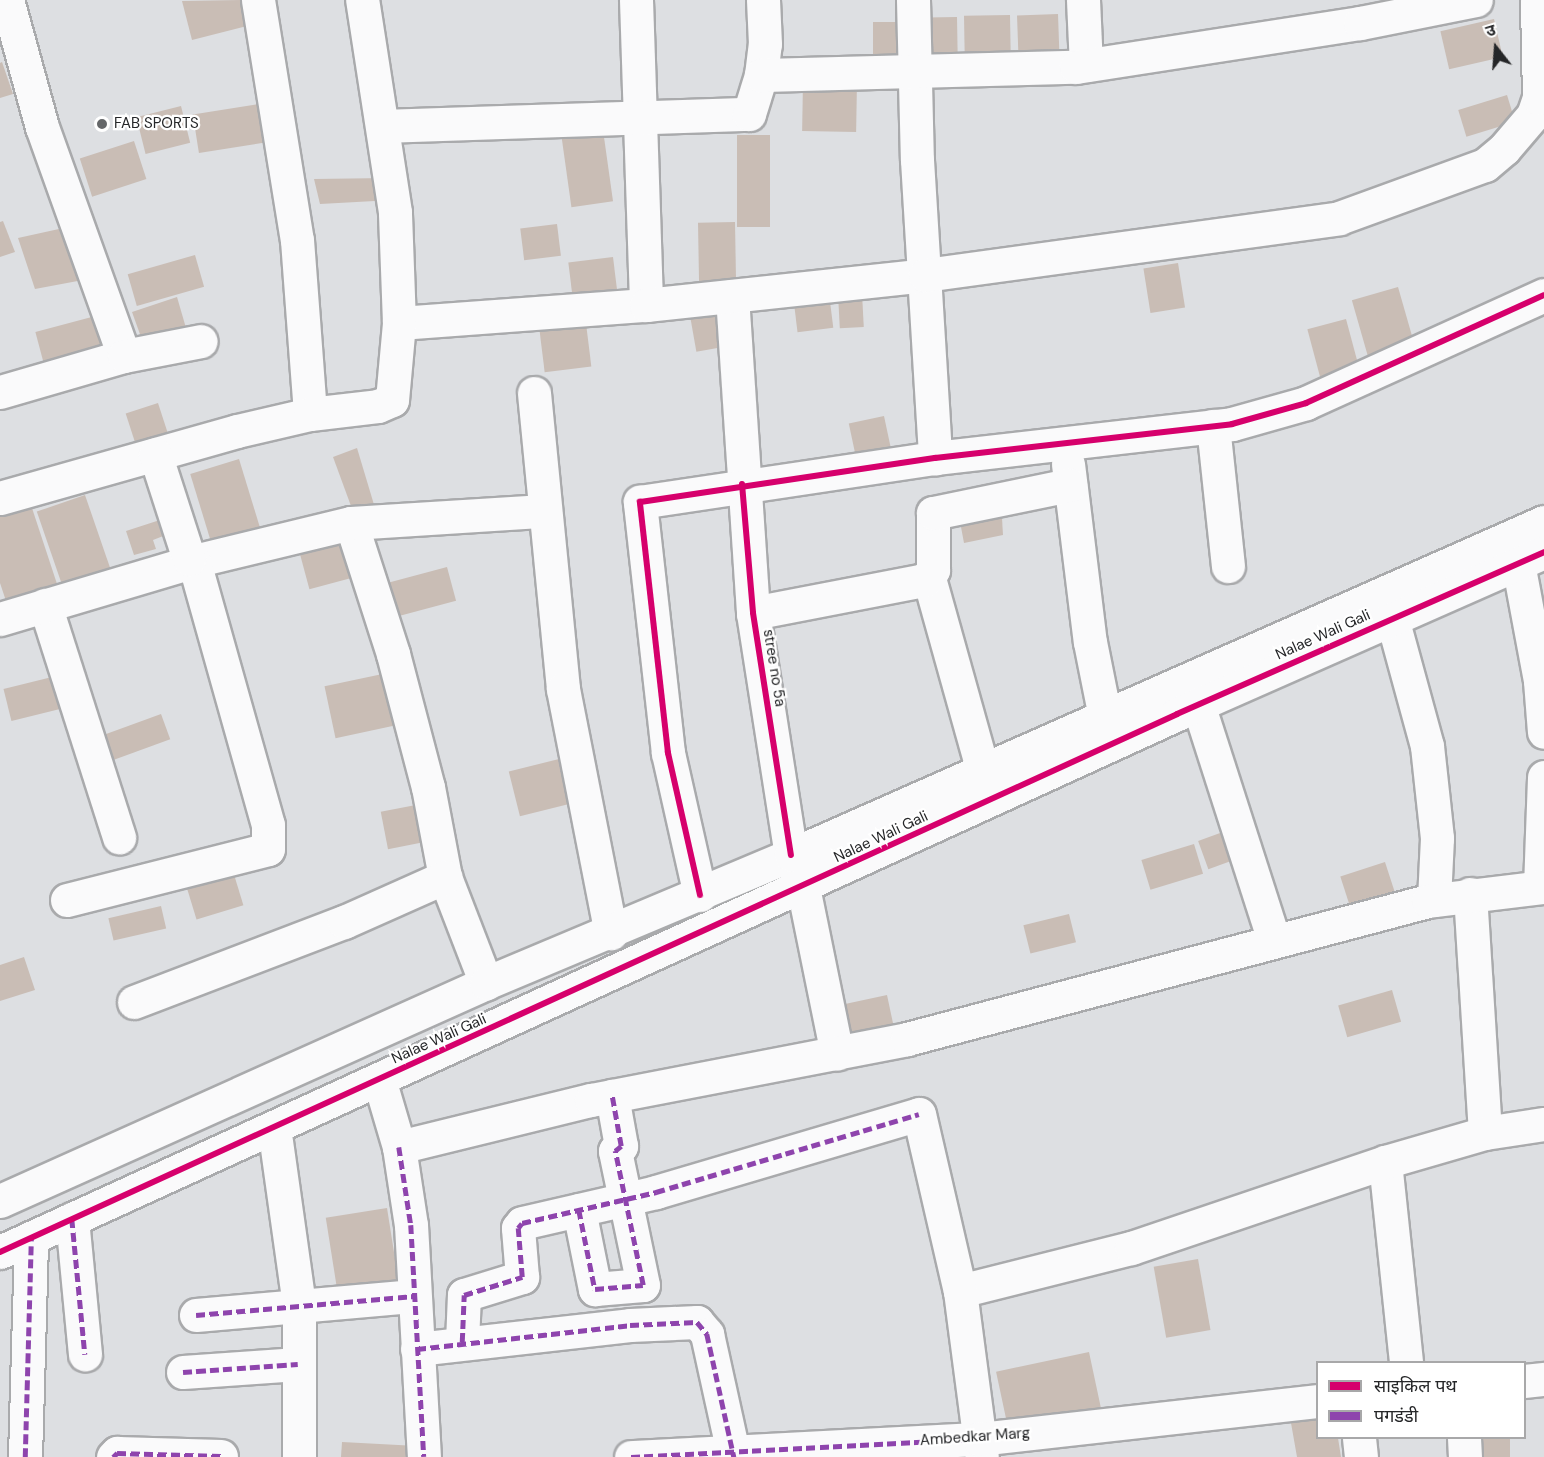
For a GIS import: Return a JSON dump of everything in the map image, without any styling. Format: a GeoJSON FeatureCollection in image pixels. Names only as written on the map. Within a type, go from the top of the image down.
{"type":"FeatureCollection","features":[{"type":"Feature","properties":{"kind":"street"},"geometry":{"type":"LineString","coordinates":[[7,0],[42,127],[124,357]]}},
{"type":"Feature","properties":{"kind":"street"},"geometry":{"type":"LineString","coordinates":[[258,0],[297,240],[310,414]]}},
{"type":"Feature","properties":{"kind":"street"},"geometry":{"type":"LineString","coordinates":[[0,498],[155,454],[310,414],[378,406],[392,400],[399,323],[395,212],[362,0]]}},
{"type":"Feature","properties":{"kind":"street"},"geometry":{"type":"LineString","coordinates":[[636,0],[637,120],[646,305]]}},
{"type":"Feature","properties":{"kind":"street"},"geometry":{"type":"LineString","coordinates":[[383,126],[637,120],[749,114],[762,75],[765,44],[764,0]]}},
{"type":"Feature","properties":{"kind":"street"},"geometry":{"type":"LineString","coordinates":[[913,0],[917,74],[917,160],[935,458]]}},
{"type":"Feature","properties":{"kind":"street"},"geometry":{"type":"LineString","coordinates":[[1083,0],[1086,65]]}},
{"type":"Feature","properties":{"kind":"street"},"geometry":{"type":"LineString","coordinates":[[762,75],[917,74],[1086,65],[1476,0]]}},
{"type":"Feature","properties":{"kind":"street"},"geometry":{"type":"LineString","coordinates":[[399,323],[646,305],[924,275],[1328,220],[1396,200],[1485,165],[1533,115],[1539,98],[1537,0]]}},
{"type":"Feature","properties":{"kind":"street","name":"stree no 5a"},"geometry":{"type":"LineString","coordinates":[[732,296],[742,484],[753,613],[791,855],[803,887],[837,1054]]}},
{"type":"Feature","properties":{"kind":"street"},"geometry":{"type":"LineString","coordinates":[[700,895],[666,742],[640,502],[742,484],[935,458],[1066,445],[1213,426],[1306,403],[1544,296]]}},
{"type":"Feature","properties":{"kind":"street"},"geometry":{"type":"LineString","coordinates":[[0,393],[124,357],[201,341]]}},
{"type":"Feature","properties":{"kind":"street"},"geometry":{"type":"LineString","coordinates":[[534,393],[544,510],[570,734],[610,933]]}},
{"type":"Feature","properties":{"kind":"street"},"geometry":{"type":"LineString","coordinates":[[1213,426],[1228,566]]}},
{"type":"Feature","properties":{"kind":"street"},"geometry":{"type":"LineString","coordinates":[[1066,445],[1090,642],[1105,717]]}},
{"type":"Feature","properties":{"kind":"street"},"geometry":{"type":"LineString","coordinates":[[67,900],[268,849],[268,825],[194,561],[189,559],[155,454]]}},
{"type":"Feature","properties":{"kind":"street"},"geometry":{"type":"LineString","coordinates":[[983,771],[929,578],[933,570],[933,513],[1070,485]]}},
{"type":"Feature","properties":{"kind":"street"},"geometry":{"type":"LineString","coordinates":[[0,619],[194,561],[351,523],[544,510]]}},
{"type":"Feature","properties":{"kind":"street"},"geometry":{"type":"LineString","coordinates":[[0,1202],[486,983],[700,895],[1544,522]]}},
{"type":"Feature","properties":{"kind":"street"},"geometry":{"type":"LineString","coordinates":[[351,523],[393,654],[428,787],[445,877],[486,983]]}},
{"type":"Feature","properties":{"kind":"street"},"geometry":{"type":"LineString","coordinates":[[1531,558],[1544,732]]}},
{"type":"Feature","properties":{"kind":"street","name":"Nalae Wali Gali"},"geometry":{"type":"LineString","coordinates":[[0,1252],[803,887],[1198,704],[1531,558]]}},
{"type":"Feature","properties":{"kind":"street"},"geometry":{"type":"LineString","coordinates":[[753,613],[929,578]]}},
{"type":"Feature","properties":{"kind":"street"},"geometry":{"type":"LineString","coordinates":[[45,605],[118,837]]}},
{"type":"Feature","properties":{"kind":"street"},"geometry":{"type":"LineString","coordinates":[[1392,618],[1427,746],[1437,838],[1434,900]]}},
{"type":"Feature","properties":{"kind":"street"},"geometry":{"type":"LineString","coordinates":[[1198,704],[1274,941]]}},
{"type":"Feature","properties":{"kind":"street"},"geometry":{"type":"LineString","coordinates":[[399,1147],[612,1096],[837,1054],[1434,900],[1542,887],[1544,777]]}},
{"type":"Feature","properties":{"kind":"street"},"geometry":{"type":"LineString","coordinates":[[134,1002],[344,922],[445,877]]}},
{"type":"Feature","properties":{"kind":"street"},"geometry":{"type":"LineString","coordinates":[[1470,894],[1485,1133]]}},
{"type":"Feature","properties":{"kind":"street"},"geometry":{"type":"LineString","coordinates":[[379,1079],[399,1147],[411,1225],[424,1457]]}},
{"type":"Feature","properties":{"kind":"street"},"geometry":{"type":"LineString","coordinates":[[579,1210],[595,1289],[643,1285],[615,1151],[621,1146],[612,1096]]}},
{"type":"Feature","properties":{"kind":"street"},"geometry":{"type":"LineString","coordinates":[[462,1342],[464,1295],[522,1277],[518,1225],[626,1199],[919,1114],[960,1291],[980,1448]]}},
{"type":"Feature","properties":{"kind":"street"},"geometry":{"type":"LineString","coordinates":[[960,1291],[1131,1248],[1385,1162],[1485,1133],[1544,1124]]}},
{"type":"Feature","properties":{"kind":"street"},"geometry":{"type":"LineString","coordinates":[[274,1127],[299,1306],[299,1457]]}},
{"type":"Feature","properties":{"kind":"street"},"geometry":{"type":"LineString","coordinates":[[1385,1162],[1406,1361]]}},
{"type":"Feature","properties":{"kind":"street"},"geometry":{"type":"LineString","coordinates":[[72,1219],[85,1354]]}},
{"type":"Feature","properties":{"kind":"street"},"geometry":{"type":"LineString","coordinates":[[25,1457],[31,1238]]}},
{"type":"Feature","properties":{"kind":"street"},"geometry":{"type":"LineString","coordinates":[[196,1315],[414,1296]]}},
{"type":"Feature","properties":{"kind":"street"},"geometry":{"type":"LineString","coordinates":[[417,1349],[630,1324],[697,1322],[707,1334],[733,1455]]}},
{"type":"Feature","properties":{"kind":"street"},"geometry":{"type":"LineString","coordinates":[[183,1372],[298,1364]]}},
{"type":"Feature","properties":{"kind":"street"},"geometry":{"type":"LineString","coordinates":[[1526,1381],[1544,1379]]}},
{"type":"Feature","properties":{"kind":"street","name":"Ambedkar Marg"},"geometry":{"type":"LineString","coordinates":[[631,1457],[980,1448],[1316,1401]]}},
{"type":"Feature","properties":{"kind":"street"},"geometry":{"type":"LineString","coordinates":[[1359,1439],[1361,1457]]}},
{"type":"Feature","properties":{"kind":"street"},"geometry":{"type":"LineString","coordinates":[[1464,1439],[1465,1457]]}},
{"type":"Feature","properties":{"kind":"street"},"geometry":{"type":"LineString","coordinates":[[113,1457],[117,1453],[221,1456]]}},
{"type":"Feature","properties":{"kind":"building"},"geometry":{"type":"Polygon","coordinates":[[[240,0],[247,26],[192,40],[182,1],[240,0]]]}},
{"type":"Feature","properties":{"kind":"building"},"geometry":{"type":"Polygon","coordinates":[[[1058,14],[1060,65],[1019,66],[1017,15],[1058,14]]]}},
{"type":"Feature","properties":{"kind":"building"},"geometry":{"type":"Polygon","coordinates":[[[1010,15],[1011,62],[965,63],[964,16],[1010,15]]]}},
{"type":"Feature","properties":{"kind":"building"},"geometry":{"type":"Polygon","coordinates":[[[957,17],[958,64],[928,65],[927,18],[957,17]]]}},
{"type":"Feature","properties":{"kind":"building"},"geometry":{"type":"Polygon","coordinates":[[[1494,19],[1503,57],[1449,69],[1440,31],[1494,19]]]}},
{"type":"Feature","properties":{"kind":"building"},"geometry":{"type":"Polygon","coordinates":[[[873,22],[910,22],[910,68],[873,68],[873,22]]]}},
{"type":"Feature","properties":{"kind":"building"},"geometry":{"type":"Polygon","coordinates":[[[2,62],[13,94],[0,98],[0,63],[2,62]]]}},
{"type":"Feature","properties":{"kind":"building"},"geometry":{"type":"Polygon","coordinates":[[[803,81],[857,82],[856,132],[802,131],[803,81]]]}},
{"type":"Feature","properties":{"kind":"building"},"geometry":{"type":"Polygon","coordinates":[[[1507,95],[1515,122],[1466,137],[1458,110],[1507,95]]]}},
{"type":"Feature","properties":{"kind":"building"},"geometry":{"type":"Polygon","coordinates":[[[259,104],[265,143],[199,153],[193,114],[259,104]]]}},
{"type":"Feature","properties":{"kind":"building"},"geometry":{"type":"Polygon","coordinates":[[[181,106],[190,143],[146,154],[136,117],[181,106]]]}},
{"type":"Feature","properties":{"kind":"building"},"geometry":{"type":"Polygon","coordinates":[[[603,130],[613,201],[571,207],[561,136],[603,130]]]}},
{"type":"Feature","properties":{"kind":"building"},"geometry":{"type":"Polygon","coordinates":[[[737,135],[770,135],[770,227],[737,227],[737,135]]]}},
{"type":"Feature","properties":{"kind":"building"},"geometry":{"type":"Polygon","coordinates":[[[134,141],[146,179],[92,197],[80,159],[134,141]]]}},
{"type":"Feature","properties":{"kind":"building"},"geometry":{"type":"Polygon","coordinates":[[[387,178],[393,200],[320,204],[314,179],[387,178]]]}},
{"type":"Feature","properties":{"kind":"building"},"geometry":{"type":"Polygon","coordinates":[[[3,221],[15,252],[0,257],[0,222],[3,221]]]}},
{"type":"Feature","properties":{"kind":"building"},"geometry":{"type":"Polygon","coordinates":[[[735,222],[736,294],[699,295],[698,223],[735,222]]]}},
{"type":"Feature","properties":{"kind":"building"},"geometry":{"type":"Polygon","coordinates":[[[557,224],[561,256],[524,260],[520,229],[557,224]]]}},
{"type":"Feature","properties":{"kind":"building"},"geometry":{"type":"Polygon","coordinates":[[[68,227],[83,280],[35,289],[18,238],[68,227]]]}},
{"type":"Feature","properties":{"kind":"building"},"geometry":{"type":"Polygon","coordinates":[[[195,255],[204,287],[137,306],[128,274],[195,255]]]}},
{"type":"Feature","properties":{"kind":"building"},"geometry":{"type":"Polygon","coordinates":[[[613,257],[618,298],[573,303],[568,262],[613,257]]]}},
{"type":"Feature","properties":{"kind":"building"},"geometry":{"type":"Polygon","coordinates":[[[1178,263],[1185,307],[1150,313],[1143,268],[1178,263]]]}},
{"type":"Feature","properties":{"kind":"building"},"geometry":{"type":"Polygon","coordinates":[[[1398,287],[1416,349],[1370,363],[1352,300],[1398,287]]]}},
{"type":"Feature","properties":{"kind":"building"},"geometry":{"type":"Polygon","coordinates":[[[829,293],[833,328],[798,332],[793,297],[829,293]]]}},
{"type":"Feature","properties":{"kind":"building"},"geometry":{"type":"Polygon","coordinates":[[[862,293],[864,327],[840,328],[838,294],[862,293]]]}},
{"type":"Feature","properties":{"kind":"building"},"geometry":{"type":"Polygon","coordinates":[[[177,297],[186,328],[141,337],[132,312],[177,297]]]}},
{"type":"Feature","properties":{"kind":"building"},"geometry":{"type":"Polygon","coordinates":[[[725,301],[733,345],[696,352],[689,307],[725,301]]]}},
{"type":"Feature","properties":{"kind":"building"},"geometry":{"type":"Polygon","coordinates":[[[103,314],[114,355],[46,373],[35,332],[103,314]]]}},
{"type":"Feature","properties":{"kind":"building"},"geometry":{"type":"Polygon","coordinates":[[[585,315],[591,367],[545,372],[538,321],[585,315]]]}},
{"type":"Feature","properties":{"kind":"building"},"geometry":{"type":"Polygon","coordinates":[[[1346,319],[1359,366],[1320,377],[1307,329],[1346,319]]]}},
{"type":"Feature","properties":{"kind":"building"},"geometry":{"type":"Polygon","coordinates":[[[158,403],[171,442],[138,452],[126,414],[158,403]]]}},
{"type":"Feature","properties":{"kind":"building"},"geometry":{"type":"Polygon","coordinates":[[[884,416],[893,459],[858,467],[849,423],[884,416]]]}},
{"type":"Feature","properties":{"kind":"building"},"geometry":{"type":"Polygon","coordinates":[[[357,448],[375,508],[351,506],[333,457],[357,448]]]}},
{"type":"Feature","properties":{"kind":"building"},"geometry":{"type":"Polygon","coordinates":[[[239,459],[261,530],[212,545],[190,474],[239,459]]]}},
{"type":"Feature","properties":{"kind":"building"},"geometry":{"type":"Polygon","coordinates":[[[85,495],[113,577],[65,594],[37,512],[85,495]]]}},
{"type":"Feature","properties":{"kind":"building"},"geometry":{"type":"Polygon","coordinates":[[[1001,501],[1003,535],[964,543],[958,511],[1001,501]]]}},
{"type":"Feature","properties":{"kind":"building"},"geometry":{"type":"Polygon","coordinates":[[[31,505],[59,590],[8,607],[0,583],[0,516],[31,505]]]}},
{"type":"Feature","properties":{"kind":"building"},"geometry":{"type":"Polygon","coordinates":[[[163,519],[171,533],[153,540],[156,549],[134,555],[126,531],[163,519]]]}},
{"type":"Feature","properties":{"kind":"building"},"geometry":{"type":"Polygon","coordinates":[[[350,536],[361,576],[309,589],[299,550],[350,536]]]}},
{"type":"Feature","properties":{"kind":"building"},"geometry":{"type":"Polygon","coordinates":[[[447,567],[456,601],[397,617],[388,583],[447,567]]]}},
{"type":"Feature","properties":{"kind":"building"},"geometry":{"type":"Polygon","coordinates":[[[392,672],[403,724],[336,738],[325,686],[392,672]]]}},
{"type":"Feature","properties":{"kind":"building"},"geometry":{"type":"Polygon","coordinates":[[[52,677],[60,709],[11,721],[3,689],[52,677]]]}},
{"type":"Feature","properties":{"kind":"building"},"geometry":{"type":"Polygon","coordinates":[[[161,714],[170,739],[112,761],[103,735],[161,714]]]}},
{"type":"Feature","properties":{"kind":"building"},"geometry":{"type":"Polygon","coordinates":[[[567,757],[578,802],[520,816],[509,772],[567,757]]]}},
{"type":"Feature","properties":{"kind":"building"},"geometry":{"type":"Polygon","coordinates":[[[421,804],[428,841],[388,849],[381,812],[421,804]]]}},
{"type":"Feature","properties":{"kind":"building"},"geometry":{"type":"Polygon","coordinates":[[[1231,829],[1241,857],[1208,869],[1198,841],[1231,829]]]}},
{"type":"Feature","properties":{"kind":"building"},"geometry":{"type":"Polygon","coordinates":[[[1194,844],[1203,874],[1150,890],[1141,860],[1194,844]]]}},
{"type":"Feature","properties":{"kind":"building"},"geometry":{"type":"Polygon","coordinates":[[[1385,862],[1398,903],[1354,917],[1340,877],[1385,862]]]}},
{"type":"Feature","properties":{"kind":"building"},"geometry":{"type":"Polygon","coordinates":[[[232,868],[243,905],[197,920],[185,882],[232,868]]]}},
{"type":"Feature","properties":{"kind":"building"},"geometry":{"type":"Polygon","coordinates":[[[161,906],[166,928],[114,941],[108,918],[161,906]]]}},
{"type":"Feature","properties":{"kind":"building"},"geometry":{"type":"Polygon","coordinates":[[[1069,914],[1076,942],[1030,954],[1023,925],[1069,914]]]}},
{"type":"Feature","properties":{"kind":"building"},"geometry":{"type":"Polygon","coordinates":[[[24,957],[35,990],[0,1001],[0,965],[24,957]]]}},
{"type":"Feature","properties":{"kind":"building"},"geometry":{"type":"Polygon","coordinates":[[[1392,990],[1401,1022],[1347,1037],[1338,1005],[1392,990]]]}},
{"type":"Feature","properties":{"kind":"building"},"geometry":{"type":"Polygon","coordinates":[[[887,995],[896,1036],[847,1046],[838,1005],[887,995]]]}},
{"type":"Feature","properties":{"kind":"building"},"geometry":{"type":"Polygon","coordinates":[[[387,1208],[401,1294],[339,1304],[326,1218],[387,1208]]]}},
{"type":"Feature","properties":{"kind":"building"},"geometry":{"type":"Polygon","coordinates":[[[1198,1259],[1211,1330],[1166,1338],[1154,1267],[1198,1259]]]}},
{"type":"Feature","properties":{"kind":"building"},"geometry":{"type":"Polygon","coordinates":[[[1089,1352],[1103,1417],[1010,1436],[996,1372],[1089,1352]]]}},
{"type":"Feature","properties":{"kind":"building"},"geometry":{"type":"Polygon","coordinates":[[[1316,1419],[1316,1439],[1338,1439],[1341,1457],[1297,1457],[1291,1423],[1316,1419]]]}},
{"type":"Feature","properties":{"kind":"building"},"geometry":{"type":"Polygon","coordinates":[[[1473,1439],[1510,1439],[1510,1457],[1473,1457],[1473,1439]]]}},
{"type":"Feature","properties":{"kind":"building"},"geometry":{"type":"Polygon","coordinates":[[[342,1442],[417,1446],[417,1457],[341,1457],[342,1442]]]}},
{"type":"Feature","properties":{"kind":"marked path"},"geometry":{"type":"LineString","coordinates":[[579,1210],[595,1289],[643,1285],[615,1151],[621,1146],[612,1096]]}},
{"type":"Feature","properties":{"kind":"marked path"},"geometry":{"type":"LineString","coordinates":[[462,1342],[464,1295],[522,1277],[518,1228],[522,1223],[656,1192],[919,1114]]}},
{"type":"Feature","properties":{"kind":"marked path"},"geometry":{"type":"LineString","coordinates":[[399,1147],[411,1225],[424,1457]]}},
{"type":"Feature","properties":{"kind":"marked path"},"geometry":{"type":"LineString","coordinates":[[72,1219],[85,1354]]}},
{"type":"Feature","properties":{"kind":"marked path"},"geometry":{"type":"LineString","coordinates":[[25,1457],[31,1238]]}},
{"type":"Feature","properties":{"kind":"marked path"},"geometry":{"type":"LineString","coordinates":[[196,1315],[414,1296]]}},
{"type":"Feature","properties":{"kind":"marked path"},"geometry":{"type":"LineString","coordinates":[[417,1349],[630,1325],[697,1322],[707,1334],[734,1457]]}},
{"type":"Feature","properties":{"kind":"marked path"},"geometry":{"type":"LineString","coordinates":[[183,1372],[298,1364]]}},
{"type":"Feature","properties":{"kind":"marked path"},"geometry":{"type":"LineString","coordinates":[[631,1457],[979,1439]]}},
{"type":"Feature","properties":{"kind":"marked path"},"geometry":{"type":"LineString","coordinates":[[113,1457],[117,1453],[221,1456]]}},
{"type":"Feature","properties":{"kind":"cycle path"},"geometry":{"type":"LineString","coordinates":[[700,895],[668,753],[640,502],[935,458],[1232,424],[1306,403],[1544,295]]}},
{"type":"Feature","properties":{"kind":"cycle path"},"geometry":{"type":"LineString","coordinates":[[742,484],[753,613],[791,855]]}},
{"type":"Feature","properties":{"kind":"cycle path"},"geometry":{"type":"LineString","coordinates":[[0,1252],[1177,714],[1544,552]]}},
{"type":"Feature","properties":{"kind":"place","name":"FAB SPORTS"},"geometry":{"type":"Point","coordinates":[102,124]}}]}
